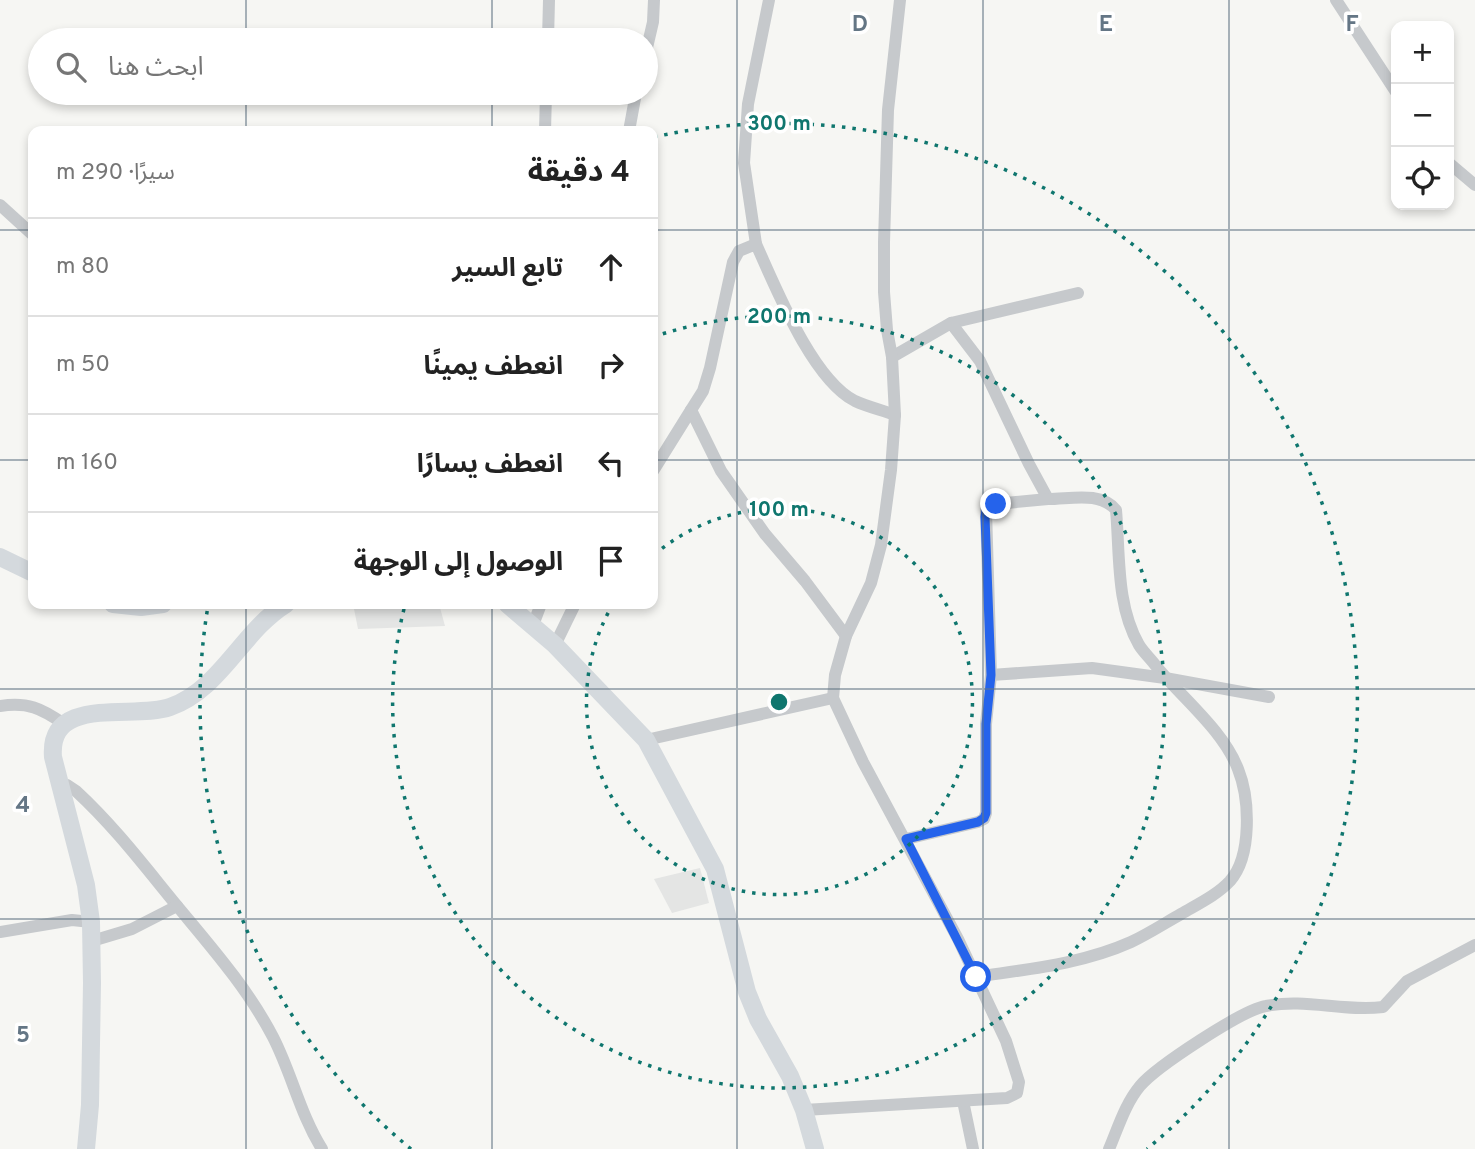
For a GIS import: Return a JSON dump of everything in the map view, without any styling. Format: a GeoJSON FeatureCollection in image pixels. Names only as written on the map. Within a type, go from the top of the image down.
{"type":"FeatureCollection","features":[{"type":"Feature","properties":{"kind":"street"},"geometry":{"type":"LineString","coordinates":[[548,28],[549,0]]}},
{"type":"Feature","properties":{"kind":"street"},"geometry":{"type":"LineString","coordinates":[[652,28],[654,0]]}},
{"type":"Feature","properties":{"kind":"street"},"geometry":{"type":"LineString","coordinates":[[769,0],[748,104],[744,163],[756,244],[820,371],[854,400],[895,415]]}},
{"type":"Feature","properties":{"kind":"street"},"geometry":{"type":"LineString","coordinates":[[804,1110],[1007,1098],[1017,1093],[1019,1082],[1006,1041],[976,977],[906,839],[863,762],[833,698],[835,675],[846,636],[871,583],[881,545],[891,470],[895,415],[892,357],[884,292],[884,243],[888,110],[900,0]]}},
{"type":"Feature","properties":{"kind":"street"},"geometry":{"type":"LineString","coordinates":[[1336,0],[1391,84]]}},
{"type":"Feature","properties":{"kind":"street"},"geometry":{"type":"LineString","coordinates":[[545,126],[546,105]]}},
{"type":"Feature","properties":{"kind":"street"},"geometry":{"type":"LineString","coordinates":[[630,126],[634,105]]}},
{"type":"Feature","properties":{"kind":"street"},"geometry":{"type":"LineString","coordinates":[[1454,167],[1475,185]]}},
{"type":"Feature","properties":{"kind":"street"},"geometry":{"type":"LineString","coordinates":[[0,205],[28,230]]}},
{"type":"Feature","properties":{"kind":"street"},"geometry":{"type":"LineString","coordinates":[[658,463],[704,391],[733,262],[739,251],[756,244]]}},
{"type":"Feature","properties":{"kind":"street"},"geometry":{"type":"LineString","coordinates":[[892,357],[951,323],[1078,293]]}},
{"type":"Feature","properties":{"kind":"street"},"geometry":{"type":"LineString","coordinates":[[951,323],[980,362],[1048,499]]}},
{"type":"Feature","properties":{"kind":"street"},"geometry":{"type":"LineString","coordinates":[[691,410],[727,479],[765,534],[846,636]]}},
{"type":"Feature","properties":{"kind":"street"},"geometry":{"type":"LineString","coordinates":[[906,839],[978,822],[986,813],[986,724],[991,675],[986,510],[996,504],[1048,499],[1104,500],[1116,510],[1122,597],[1140,646],[1224,743],[1238,768],[1244,788],[1246,812],[1245,846],[1240,865],[1229,881],[1210,897],[1131,942],[1073,961],[976,977]]}},
{"type":"Feature","properties":{"kind":"street"},"geometry":{"type":"LineString","coordinates":[[0,556],[28,570]]}},
{"type":"Feature","properties":{"kind":"street"},"geometry":{"type":"LineString","coordinates":[[86,1149],[90,1105],[92,941],[86,885],[56,770],[53,748],[55,738],[64,724],[81,715],[153,711],[184,701],[221,670],[259,626],[280,609]]}},
{"type":"Feature","properties":{"kind":"street"},"geometry":{"type":"LineString","coordinates":[[513,609],[555,645],[646,740],[715,869],[747,992],[758,1019],[790,1076],[804,1110],[815,1149]]}},
{"type":"Feature","properties":{"kind":"street"},"geometry":{"type":"LineString","coordinates":[[533,625],[539,609]]}},
{"type":"Feature","properties":{"kind":"street"},"geometry":{"type":"LineString","coordinates":[[555,645],[573,609]]}},
{"type":"Feature","properties":{"kind":"street"},"geometry":{"type":"LineString","coordinates":[[991,675],[1093,668],[1269,697]]}},
{"type":"Feature","properties":{"kind":"street"},"geometry":{"type":"LineString","coordinates":[[646,740],[833,698]]}},
{"type":"Feature","properties":{"kind":"street"},"geometry":{"type":"LineString","coordinates":[[0,706],[32,706],[44,710],[64,724]]}},
{"type":"Feature","properties":{"kind":"street"},"geometry":{"type":"LineString","coordinates":[[62,787],[67,785],[76,791],[110,824],[211,944],[259,1014],[289,1072],[304,1118],[322,1149]]}},
{"type":"Feature","properties":{"kind":"street"},"geometry":{"type":"LineString","coordinates":[[92,941],[131,929],[177,906]]}},
{"type":"Feature","properties":{"kind":"street"},"geometry":{"type":"LineString","coordinates":[[0,932],[72,920],[90,922]]}},
{"type":"Feature","properties":{"kind":"street"},"geometry":{"type":"LineString","coordinates":[[1109,1149],[1131,1098],[1141,1084],[1157,1070],[1240,1015],[1264,1006],[1293,1004],[1360,1010],[1383,1007],[1407,981],[1475,945]]}},
{"type":"Feature","properties":{"kind":"street"},"geometry":{"type":"LineString","coordinates":[[963,1101],[973,1149]]}},
{"type":"Feature","properties":{"kind":"shaded area"},"geometry":{"type":"Polygon","coordinates":[[[354,609],[440,609],[445,626],[358,629],[354,609]]]}},
{"type":"Feature","properties":{"kind":"shaded area"},"geometry":{"type":"Polygon","coordinates":[[[700,868],[709,903],[672,913],[654,879],[700,868]]]}},
{"type":"Feature","properties":{"kind":"route"},"geometry":{"type":"LineString","coordinates":[[976,977],[906,839],[978,822],[986,813],[986,724],[991,675],[985,517],[986,510],[996,504]]}}]}
